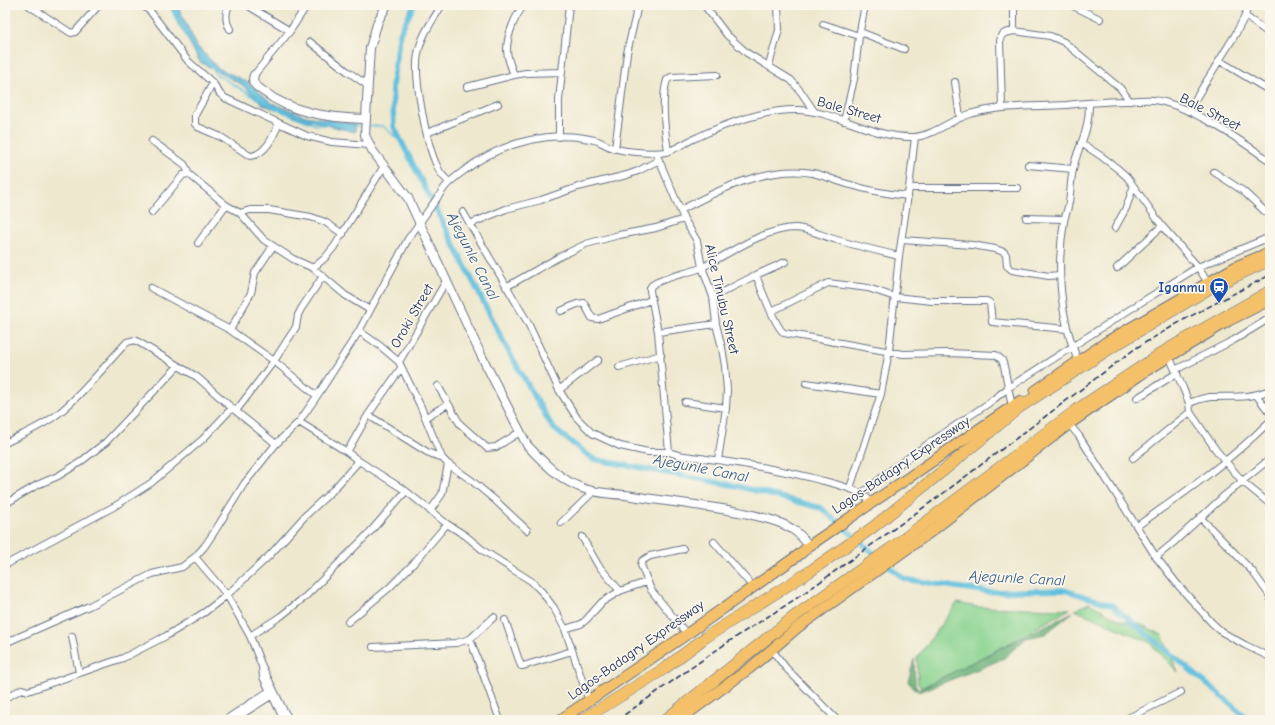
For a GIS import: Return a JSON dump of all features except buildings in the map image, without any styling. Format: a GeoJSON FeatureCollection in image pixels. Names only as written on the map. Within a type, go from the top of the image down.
{"type":"FeatureCollection","features":[{"type":"Feature","properties":{"kind":"highway","name":"Lagos-Badagry Expressway"},"geometry":{"type":"LineString","coordinates":[[582,720],[664,669],[706,637],[809,572],[872,528],[1020,407],[1114,346],[1210,288],[1270,260]]}},
{"type":"Feature","properties":{"kind":"highway"},"geometry":{"type":"LineString","coordinates":[[665,720],[795,616],[890,548],[1082,406],[1168,349],[1270,292]]}},
{"type":"Feature","properties":{"kind":"main road","name":"Lagos-Badagry Expressway"},"geometry":{"type":"LineString","coordinates":[[560,720],[687,634],[872,502],[1108,341],[1237,266],[1270,252]]}},
{"type":"Feature","properties":{"kind":"main road"},"geometry":{"type":"LineString","coordinates":[[679,720],[750,668],[797,628],[909,548],[1070,424],[1168,356],[1228,321],[1270,300]]}},
{"type":"Feature","properties":{"kind":"street"},"geometry":{"type":"LineString","coordinates":[[28,5],[71,33],[75,32],[99,5]]}},
{"type":"Feature","properties":{"kind":"street"},"geometry":{"type":"LineString","coordinates":[[142,5],[150,11],[188,61],[213,84],[225,98],[307,136],[323,140],[369,144]]}},
{"type":"Feature","properties":{"kind":"street"},"geometry":{"type":"LineString","coordinates":[[229,5],[225,18],[230,29]]}},
{"type":"Feature","properties":{"kind":"street"},"geometry":{"type":"LineString","coordinates":[[247,5],[290,31]]}},
{"type":"Feature","properties":{"kind":"street"},"geometry":{"type":"LineString","coordinates":[[307,5],[290,31],[254,75],[254,84],[256,87],[283,104],[310,112],[365,122]]}},
{"type":"Feature","properties":{"kind":"street"},"geometry":{"type":"LineString","coordinates":[[387,5],[378,21],[370,48],[365,135],[369,144],[384,166],[408,198],[421,221],[446,281],[527,446],[554,472],[582,488],[721,509],[761,517],[790,528],[799,534],[809,546]]}},
{"type":"Feature","properties":{"kind":"street"},"geometry":{"type":"LineString","coordinates":[[442,5],[425,32],[420,46],[417,56],[417,82],[430,149],[438,169],[447,185]]}},
{"type":"Feature","properties":{"kind":"street"},"geometry":{"type":"LineString","coordinates":[[514,75],[509,60],[508,44],[515,21],[524,5]]}},
{"type":"Feature","properties":{"kind":"street"},"geometry":{"type":"LineString","coordinates":[[559,137],[559,100],[569,5]]}},
{"type":"Feature","properties":{"kind":"street"},"geometry":{"type":"LineString","coordinates":[[615,149],[626,53],[638,5]]}},
{"type":"Feature","properties":{"kind":"street"},"geometry":{"type":"LineString","coordinates":[[704,5],[727,36],[747,52],[791,80],[814,111]]}},
{"type":"Feature","properties":{"kind":"street"},"geometry":{"type":"LineString","coordinates":[[769,65],[779,30],[778,5]]}},
{"type":"Feature","properties":{"kind":"street"},"geometry":{"type":"LineString","coordinates":[[844,121],[854,79],[865,5]]}},
{"type":"Feature","properties":{"kind":"street"},"geometry":{"type":"LineString","coordinates":[[1014,5],[1014,31]]}},
{"type":"Feature","properties":{"kind":"street"},"geometry":{"type":"LineString","coordinates":[[1071,5],[1100,19]]}},
{"type":"Feature","properties":{"kind":"street"},"geometry":{"type":"LineString","coordinates":[[1188,111],[1220,61],[1245,16],[1248,5]]}},
{"type":"Feature","properties":{"kind":"street"},"geometry":{"type":"LineString","coordinates":[[1245,16],[1270,34]]}},
{"type":"Feature","properties":{"kind":"street"},"geometry":{"type":"LineString","coordinates":[[823,24],[860,34],[904,49]]}},
{"type":"Feature","properties":{"kind":"street"},"geometry":{"type":"LineString","coordinates":[[1002,107],[1000,41],[1001,36],[1005,33],[1014,31],[1050,36],[1064,42],[1120,88],[1130,101]]}},
{"type":"Feature","properties":{"kind":"street"},"geometry":{"type":"LineString","coordinates":[[310,42],[367,85]]}},
{"type":"Feature","properties":{"kind":"street"},"geometry":{"type":"LineString","coordinates":[[1220,61],[1270,91]]}},
{"type":"Feature","properties":{"kind":"street"},"geometry":{"type":"LineString","coordinates":[[467,87],[514,75],[562,72]]}},
{"type":"Feature","properties":{"kind":"street"},"geometry":{"type":"LineString","coordinates":[[668,151],[664,123],[666,87],[668,80],[672,77],[717,75]]}},
{"type":"Feature","properties":{"kind":"street"},"geometry":{"type":"LineString","coordinates":[[955,82],[960,118]]}},
{"type":"Feature","properties":{"kind":"street"},"geometry":{"type":"LineString","coordinates":[[213,84],[195,115],[195,124],[198,127],[221,137],[250,156],[257,154],[268,144],[279,123]]}},
{"type":"Feature","properties":{"kind":"street","name":"Bale Street"},"geometry":{"type":"LineString","coordinates":[[5,643],[89,606],[152,574],[182,567],[195,557],[213,534],[244,484],[276,444],[298,422],[317,396],[359,331],[400,252],[447,185],[482,158],[509,145],[525,141],[559,137],[597,141],[615,149],[656,152],[668,151],[710,132],[756,116],[787,110],[814,111],[890,135],[915,137],[923,136],[970,114],[1002,107],[1148,100],[1157,101],[1188,111],[1246,144],[1270,161]]}},
{"type":"Feature","properties":{"kind":"street"},"geometry":{"type":"LineString","coordinates":[[1078,361],[1072,346],[1068,329],[1061,292],[1060,275],[1064,220],[1068,206],[1073,169],[1088,120],[1089,103]]}},
{"type":"Feature","properties":{"kind":"street"},"geometry":{"type":"LineString","coordinates":[[427,133],[498,104]]}},
{"type":"Feature","properties":{"kind":"street"},"geometry":{"type":"LineString","coordinates":[[850,488],[881,394],[889,351],[899,256],[915,137]]}},
{"type":"Feature","properties":{"kind":"street"},"geometry":{"type":"LineString","coordinates":[[152,141],[184,164],[188,174],[226,205],[240,213],[255,230],[273,246],[293,259],[313,268],[345,295],[370,310]]}},
{"type":"Feature","properties":{"kind":"street"},"geometry":{"type":"LineString","coordinates":[[1081,143],[1101,156],[1126,177],[1162,226],[1198,267],[1208,283]]}},
{"type":"Feature","properties":{"kind":"street","name":"Alice Tinubu Street"},"geometry":{"type":"LineString","coordinates":[[656,152],[684,219],[697,241],[702,267],[713,297],[716,324],[726,366],[727,390],[726,408],[718,460]]}},
{"type":"Feature","properties":{"kind":"street"},"geometry":{"type":"LineString","coordinates":[[470,224],[506,209],[541,200],[578,187],[627,175],[659,160]]}},
{"type":"Feature","properties":{"kind":"street"},"geometry":{"type":"LineString","coordinates":[[1028,165],[1073,169]]}},
{"type":"Feature","properties":{"kind":"street"},"geometry":{"type":"LineString","coordinates":[[313,268],[325,258],[342,234],[384,166]]}},
{"type":"Feature","properties":{"kind":"street"},"geometry":{"type":"LineString","coordinates":[[681,210],[734,184],[784,172],[814,174],[865,189],[887,194],[908,196]]}},
{"type":"Feature","properties":{"kind":"street"},"geometry":{"type":"LineString","coordinates":[[1214,172],[1243,191],[1270,216]]}},
{"type":"Feature","properties":{"kind":"street"},"geometry":{"type":"LineString","coordinates":[[152,212],[179,179],[183,175],[188,174]]}},
{"type":"Feature","properties":{"kind":"street"},"geometry":{"type":"LineString","coordinates":[[909,188],[1017,188]]}},
{"type":"Feature","properties":{"kind":"street"},"geometry":{"type":"LineString","coordinates":[[1115,228],[1126,208],[1134,188]]}},
{"type":"Feature","properties":{"kind":"street"},"geometry":{"type":"LineString","coordinates":[[198,243],[226,205]]}},
{"type":"Feature","properties":{"kind":"street"},"geometry":{"type":"LineString","coordinates":[[240,213],[250,210],[269,210],[311,217],[325,222],[342,234]]}},
{"type":"Feature","properties":{"kind":"street"},"geometry":{"type":"LineString","coordinates":[[463,212],[528,323],[559,390],[577,418],[592,433],[610,442],[631,449],[648,452],[669,452],[678,455],[718,460],[806,476],[850,488],[872,502]]}},
{"type":"Feature","properties":{"kind":"street"},"geometry":{"type":"LineString","coordinates":[[1026,218],[1064,220]]}},
{"type":"Feature","properties":{"kind":"street"},"geometry":{"type":"LineString","coordinates":[[506,287],[559,257],[586,244],[619,235],[656,228],[684,219]]}},
{"type":"Feature","properties":{"kind":"street"},"geometry":{"type":"LineString","coordinates":[[1117,268],[1162,226]]}},
{"type":"Feature","properties":{"kind":"street"},"geometry":{"type":"LineString","coordinates":[[669,452],[661,355],[651,300],[650,288],[654,284],[702,267],[743,244],[776,232],[794,228],[807,229],[838,240],[899,256]]}},
{"type":"Feature","properties":{"kind":"street"},"geometry":{"type":"LineString","coordinates":[[860,493],[868,489],[922,448],[1008,388],[1198,267],[1270,237]]}},
{"type":"Feature","properties":{"kind":"street"},"geometry":{"type":"LineString","coordinates":[[902,240],[995,249],[1006,254],[1007,266],[1012,270],[1049,276],[1060,275]]}},
{"type":"Feature","properties":{"kind":"street"},"geometry":{"type":"LineString","coordinates":[[230,330],[251,293],[255,273],[273,246]]}},
{"type":"Feature","properties":{"kind":"street"},"geometry":{"type":"LineString","coordinates":[[713,297],[785,262]]}},
{"type":"Feature","properties":{"kind":"street"},"geometry":{"type":"LineString","coordinates":[[756,275],[781,331],[784,333],[904,354],[948,353],[996,355],[1002,360],[1012,407]]}},
{"type":"Feature","properties":{"kind":"street"},"geometry":{"type":"LineString","coordinates":[[5,565],[115,506],[151,483],[203,439],[234,410],[274,361],[296,327],[301,309],[323,276]]}},
{"type":"Feature","properties":{"kind":"street","name":"Oroki Street"},"geometry":{"type":"LineString","coordinates":[[347,452],[368,415],[400,365],[446,281]]}},
{"type":"Feature","properties":{"kind":"street"},"geometry":{"type":"LineString","coordinates":[[772,311],[828,283],[868,288],[895,297],[932,301],[987,301],[990,303],[991,321],[994,323],[1068,329]]}},
{"type":"Feature","properties":{"kind":"street"},"geometry":{"type":"LineString","coordinates":[[151,288],[230,330],[274,361],[317,396]]}},
{"type":"Feature","properties":{"kind":"street"},"geometry":{"type":"LineString","coordinates":[[561,311],[577,304],[584,303],[592,318],[598,320],[651,300]]}},
{"type":"Feature","properties":{"kind":"street"},"geometry":{"type":"LineString","coordinates":[[1137,398],[1176,372],[1270,318]]}},
{"type":"Feature","properties":{"kind":"street"},"geometry":{"type":"LineString","coordinates":[[658,332],[716,324]]}},
{"type":"Feature","properties":{"kind":"street"},"geometry":{"type":"LineString","coordinates":[[359,331],[379,345],[400,365],[426,417],[442,458]]}},
{"type":"Feature","properties":{"kind":"street"},"geometry":{"type":"LineString","coordinates":[[5,443],[44,422],[59,412],[127,342],[131,340],[139,341],[198,377],[234,410],[276,444]]}},
{"type":"Feature","properties":{"kind":"street"},"geometry":{"type":"LineString","coordinates":[[620,367],[661,355]]}},
{"type":"Feature","properties":{"kind":"street"},"geometry":{"type":"LineString","coordinates":[[1168,356],[1189,403],[1190,412],[1224,461],[1243,482],[1270,504]]}},
{"type":"Feature","properties":{"kind":"street"},"geometry":{"type":"LineString","coordinates":[[559,390],[598,360]]}},
{"type":"Feature","properties":{"kind":"street"},"geometry":{"type":"LineString","coordinates":[[5,504],[37,485],[58,476],[79,463],[106,442],[178,366]]}},
{"type":"Feature","properties":{"kind":"street"},"geometry":{"type":"LineString","coordinates":[[806,383],[881,394]]}},
{"type":"Feature","properties":{"kind":"street"},"geometry":{"type":"LineString","coordinates":[[438,386],[464,428],[488,448],[494,449],[520,432]]}},
{"type":"Feature","properties":{"kind":"street"},"geometry":{"type":"LineString","coordinates":[[1189,403],[1210,397],[1257,396],[1270,390]]}},
{"type":"Feature","properties":{"kind":"street"},"geometry":{"type":"LineString","coordinates":[[1257,396],[1270,413]]}},
{"type":"Feature","properties":{"kind":"street"},"geometry":{"type":"LineString","coordinates":[[685,402],[726,408]]}},
{"type":"Feature","properties":{"kind":"street"},"geometry":{"type":"LineString","coordinates":[[426,417],[448,404]]}},
{"type":"Feature","properties":{"kind":"street"},"geometry":{"type":"LineString","coordinates":[[1133,458],[1190,412]]}},
{"type":"Feature","properties":{"kind":"street"},"geometry":{"type":"LineString","coordinates":[[368,415],[427,452],[442,458],[481,488],[527,530]]}},
{"type":"Feature","properties":{"kind":"street"},"geometry":{"type":"LineString","coordinates":[[1137,526],[1179,497],[1253,438],[1270,421]]}},
{"type":"Feature","properties":{"kind":"street"},"geometry":{"type":"LineString","coordinates":[[298,422],[406,491],[447,524],[516,570],[536,586],[554,608],[565,629],[589,701]]}},
{"type":"Feature","properties":{"kind":"street"},"geometry":{"type":"LineString","coordinates":[[1070,424],[1156,556],[1178,585],[1222,632],[1270,657]]}},
{"type":"Feature","properties":{"kind":"street"},"geometry":{"type":"LineString","coordinates":[[1156,556],[1270,459]]}},
{"type":"Feature","properties":{"kind":"street"},"geometry":{"type":"LineString","coordinates":[[5,698],[22,689],[28,691],[123,658],[166,636],[205,612],[227,595],[270,555],[305,516],[332,491],[359,461]]}},
{"type":"Feature","properties":{"kind":"street"},"geometry":{"type":"LineString","coordinates":[[430,511],[442,494],[448,464]]}},
{"type":"Feature","properties":{"kind":"street"},"geometry":{"type":"LineString","coordinates":[[250,636],[281,616],[305,597],[370,532],[406,491]]}},
{"type":"Feature","properties":{"kind":"street"},"geometry":{"type":"LineString","coordinates":[[561,523],[594,491]]}},
{"type":"Feature","properties":{"kind":"street"},"geometry":{"type":"LineString","coordinates":[[1200,517],[1253,572],[1270,596]]}},
{"type":"Feature","properties":{"kind":"street"},"geometry":{"type":"LineString","coordinates":[[348,622],[389,588],[413,564],[447,524]]}},
{"type":"Feature","properties":{"kind":"street"},"geometry":{"type":"LineString","coordinates":[[582,537],[598,565],[620,591]]}},
{"type":"Feature","properties":{"kind":"street"},"geometry":{"type":"LineString","coordinates":[[714,542],[752,587]]}},
{"type":"Feature","properties":{"kind":"street"},"geometry":{"type":"LineString","coordinates":[[683,549],[650,556],[645,558],[641,565],[646,582],[656,597],[687,634]]}},
{"type":"Feature","properties":{"kind":"street"},"geometry":{"type":"LineString","coordinates":[[195,557],[227,595],[250,636],[262,664],[263,677],[290,720]]}},
{"type":"Feature","properties":{"kind":"street"},"geometry":{"type":"LineString","coordinates":[[565,629],[581,624],[602,602],[620,591],[646,582]]}},
{"type":"Feature","properties":{"kind":"street"},"geometry":{"type":"LineString","coordinates":[[373,648],[456,644],[470,639],[494,617]]}},
{"type":"Feature","properties":{"kind":"street"},"geometry":{"type":"LineString","coordinates":[[505,620],[521,666],[572,651]]}},
{"type":"Feature","properties":{"kind":"street"},"geometry":{"type":"LineString","coordinates":[[72,636],[79,673]]}},
{"type":"Feature","properties":{"kind":"street"},"geometry":{"type":"LineString","coordinates":[[470,639],[500,720]]}},
{"type":"Feature","properties":{"kind":"street"},"geometry":{"type":"LineString","coordinates":[[772,650],[791,673],[837,720]]}},
{"type":"Feature","properties":{"kind":"street"},"geometry":{"type":"LineString","coordinates":[[225,720],[272,692]]}},
{"type":"Feature","properties":{"kind":"street"},"geometry":{"type":"LineString","coordinates":[[233,720],[272,692]]}},
{"type":"Feature","properties":{"kind":"street"},"geometry":{"type":"LineString","coordinates":[[272,692],[284,720]]}},
{"type":"Feature","properties":{"kind":"street"},"geometry":{"type":"LineString","coordinates":[[1124,720],[1181,692]]}},
{"type":"Feature","properties":{"kind":"green space"},"geometry":{"type":"Polygon","coordinates":[[[957,603],[977,607],[1070,609],[1006,645],[921,688],[918,684],[917,658],[957,603]]]}},
{"type":"Feature","properties":{"kind":"green space"},"geometry":{"type":"Polygon","coordinates":[[[1089,603],[1122,621],[1140,624],[1162,635],[1178,672],[1149,642],[1075,610],[1089,603]]]}},
{"type":"Feature","properties":{"kind":"green space"},"geometry":{"type":"Polygon","coordinates":[[[1073,612],[1045,634],[1026,638],[1004,658],[981,668],[919,692],[908,682],[914,659],[915,685],[918,690],[1073,612]]]}},
{"type":"Feature","properties":{"kind":"water"},"geometry":{"type":"Polygon","coordinates":[[[169,5],[177,5],[197,46],[218,68],[247,82],[272,103],[306,116],[355,124],[355,132],[307,120],[264,105],[241,84],[200,62],[169,5]]]}},
{"type":"Feature","properties":{"kind":"waterway","name":"Ajegunle Canal"},"geometry":{"type":"LineString","coordinates":[[414,5],[400,33],[392,86],[394,127],[510,354],[553,428],[593,459],[737,486],[821,508],[904,579],[988,592],[1064,590],[1112,605],[1250,720]]}},
{"type":"Feature","properties":{"kind":"waterway"},"geometry":{"type":"LineString","coordinates":[[172,10],[178,25],[187,36]]}},
{"type":"Feature","properties":{"kind":"waterway"},"geometry":{"type":"LineString","coordinates":[[212,68],[216,74],[259,100]]}},
{"type":"Feature","properties":{"kind":"waterway"},"geometry":{"type":"LineString","coordinates":[[273,108],[316,125],[328,125]]}},
{"type":"Feature","properties":{"kind":"waterway"},"geometry":{"type":"LineString","coordinates":[[354,126],[362,126]]}},
{"type":"Feature","properties":{"kind":"waterway"},"geometry":{"type":"LineString","coordinates":[[368,126],[383,126],[401,142]]}},
{"type":"Feature","properties":{"kind":"railway"},"geometry":{"type":"LineString","coordinates":[[617,720],[728,642],[827,577],[945,492],[1136,348],[1185,319],[1270,275]]}},
{"type":"Feature","properties":{"kind":"place","name":"Iganmu"},"geometry":{"type":"Point","coordinates":[1219,304]}}]}
